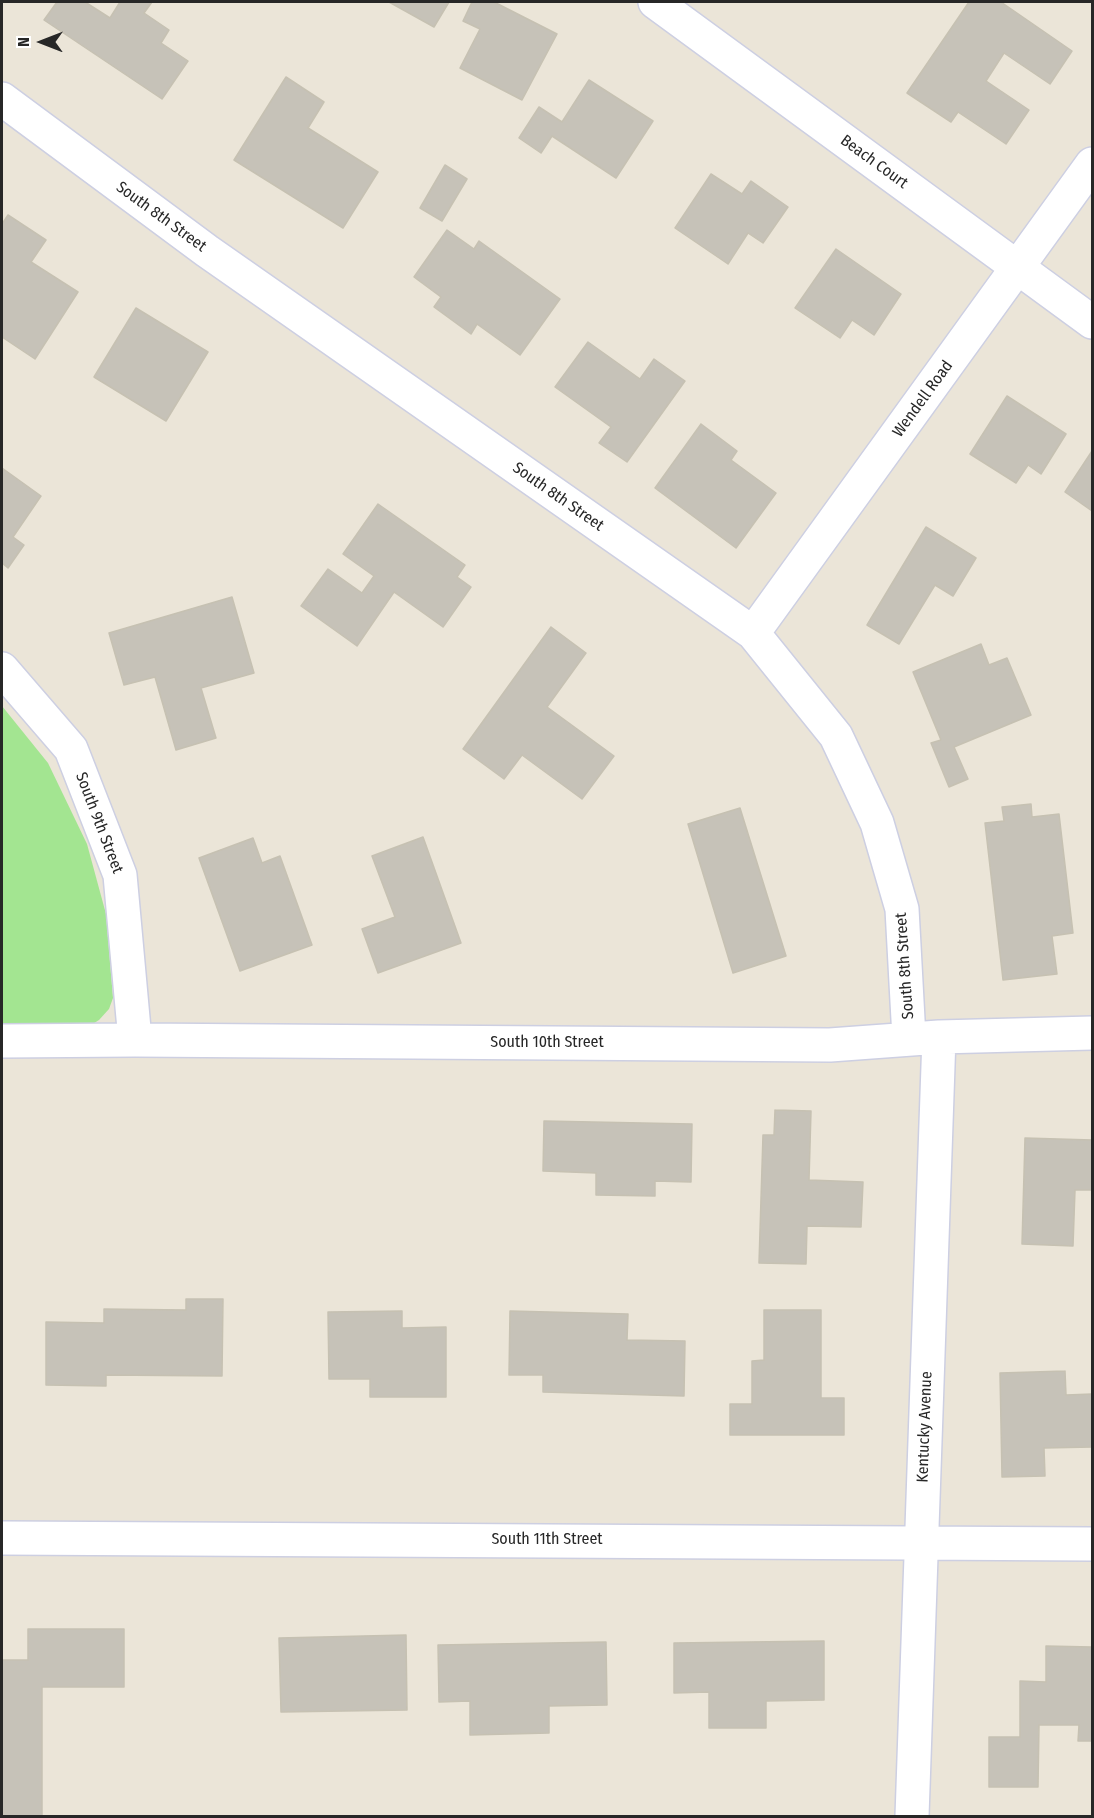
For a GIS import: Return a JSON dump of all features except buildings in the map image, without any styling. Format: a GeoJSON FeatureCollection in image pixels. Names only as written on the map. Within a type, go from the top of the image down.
{"type":"FeatureCollection","features":[{"type":"Feature","properties":{"kind":"street","name":"Beach Court"},"geometry":{"type":"LineString","coordinates":[[655,2],[1092,322]]}},
{"type":"Feature","properties":{"kind":"street","name":"South 8th Street"},"geometry":{"type":"LineString","coordinates":[[2,99],[207,251],[753,633],[836,736],[878,823],[902,909],[924,1037]]}},
{"type":"Feature","properties":{"kind":"street","name":"Wendell Road"},"geometry":{"type":"LineString","coordinates":[[753,633],[1092,164]]}},
{"type":"Feature","properties":{"kind":"street","name":"South 9th Street"},"geometry":{"type":"LineString","coordinates":[[2,669],[71,749],[120,875],[135,1040]]}},
{"type":"Feature","properties":{"kind":"street","name":"South 10th Street"},"geometry":{"type":"LineString","coordinates":[[2,1041],[830,1045],[924,1037],[1092,1033]]}},
{"type":"Feature","properties":{"kind":"street","name":"Kentucky Avenue"},"geometry":{"type":"LineString","coordinates":[[912,1816],[921,1541],[924,1037]]}},
{"type":"Feature","properties":{"kind":"street","name":"South 11th Street"},"geometry":{"type":"LineString","coordinates":[[2,1538],[921,1541],[1092,1544]]}},
{"type":"Feature","properties":{"kind":"green space"},"geometry":{"type":"Polygon","coordinates":[[[2,706],[48,763],[87,844],[106,914],[113,998],[109,1009],[91,1025],[2,1026],[2,706]]]}}]}
